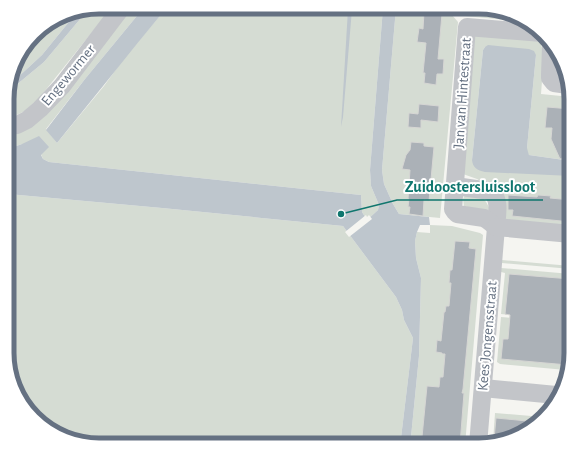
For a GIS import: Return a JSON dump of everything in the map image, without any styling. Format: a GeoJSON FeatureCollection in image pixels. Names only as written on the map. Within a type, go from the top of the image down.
{"type":"FeatureCollection","features":[{"type":"Feature","properties":{"kind":"street","name":"Engewormer"},"geometry":{"type":"LineString","coordinates":[[14,125],[27,120],[62,86],[117,14]]}},
{"type":"Feature","properties":{"kind":"street","name":"Jan van Hintestraat"},"geometry":{"type":"LineString","coordinates":[[496,227],[484,218],[457,214],[454,212],[467,26],[531,32]]}},
{"type":"Feature","properties":{"kind":"street"},"geometry":{"type":"LineString","coordinates":[[551,53],[550,78],[554,83],[562,84]]}},
{"type":"Feature","properties":{"kind":"street"},"geometry":{"type":"LineString","coordinates":[[455,186],[485,190],[494,194],[498,203],[496,227],[564,233]]}},
{"type":"Feature","properties":{"kind":"street","name":"Kees Jongensstraat"},"geometry":{"type":"LineString","coordinates":[[478,438],[496,227]]}},
{"type":"Feature","properties":{"kind":"street"},"geometry":{"type":"LineString","coordinates":[[482,388],[553,395]]}},
{"type":"Feature","properties":{"kind":"shaded area"},"geometry":{"type":"Polygon","coordinates":[[[107,14],[40,97],[25,111],[14,116],[15,86],[44,62],[83,16],[107,14]]]}},
{"type":"Feature","properties":{"kind":"shaded area"},"geometry":{"type":"Polygon","coordinates":[[[124,14],[139,14],[46,129],[57,143],[104,86],[125,57],[161,14],[383,14],[370,170],[371,186],[379,205],[378,210],[367,220],[362,212],[361,195],[49,162],[43,159],[41,154],[22,144],[14,147],[14,127],[124,14]]]}},
{"type":"Feature","properties":{"kind":"shaded area"},"geometry":{"type":"Polygon","coordinates":[[[139,14],[162,14],[57,143],[46,130],[85,79],[139,14]]]}},
{"type":"Feature","properties":{"kind":"shaded area"},"geometry":{"type":"Polygon","coordinates":[[[348,14],[352,14],[343,117],[341,127],[348,14]]]}},
{"type":"Feature","properties":{"kind":"shaded area"},"geometry":{"type":"Polygon","coordinates":[[[383,14],[395,14],[382,170],[384,184],[399,214],[429,217],[430,225],[420,225],[415,241],[416,258],[421,278],[419,356],[411,438],[401,438],[413,338],[404,320],[402,310],[396,297],[343,226],[14,195],[14,147],[39,136],[49,147],[41,155],[43,159],[49,162],[361,195],[362,212],[367,220],[378,210],[379,205],[371,186],[370,170],[383,14]]]}},
{"type":"Feature","properties":{"kind":"shaded area"},"geometry":{"type":"Polygon","coordinates":[[[395,14],[451,14],[458,22],[440,218],[399,214],[384,184],[382,170],[395,14]]]}},
{"type":"Feature","properties":{"kind":"shaded area"},"geometry":{"type":"Polygon","coordinates":[[[463,14],[485,14],[513,20],[465,16],[463,14]]]}},
{"type":"Feature","properties":{"kind":"shaded area"},"geometry":{"type":"Polygon","coordinates":[[[83,16],[44,62],[15,86],[17,78],[42,55],[72,18],[83,16]]]}},
{"type":"Feature","properties":{"kind":"shaded area"},"geometry":{"type":"Polygon","coordinates":[[[72,18],[42,55],[17,78],[20,66],[25,56],[35,43],[52,28],[72,18]]]}},
{"type":"Feature","properties":{"kind":"shaded area"},"geometry":{"type":"Polygon","coordinates":[[[474,34],[535,39],[541,44],[544,55],[541,94],[564,96],[564,160],[529,155],[527,152],[536,55],[485,47],[483,50],[472,160],[564,175],[564,227],[505,222],[489,186],[477,179],[463,174],[474,34]]]}},
{"type":"Feature","properties":{"kind":"shaded area"},"geometry":{"type":"Polygon","coordinates":[[[488,45],[529,49],[534,51],[536,55],[527,148],[529,155],[564,160],[564,176],[485,172],[474,167],[472,160],[483,50],[488,45]]]}},
{"type":"Feature","properties":{"kind":"shaded area"},"geometry":{"type":"Polygon","coordinates":[[[466,193],[481,197],[490,209],[487,213],[464,206],[463,199],[466,193]]]}},
{"type":"Feature","properties":{"kind":"shaded area"},"geometry":{"type":"Polygon","coordinates":[[[14,195],[343,226],[396,297],[402,310],[404,320],[413,338],[401,438],[93,438],[66,432],[56,427],[43,417],[32,405],[23,391],[17,375],[14,359],[14,195]]]}},
{"type":"Feature","properties":{"kind":"shaded area"},"geometry":{"type":"Polygon","coordinates":[[[430,225],[452,226],[483,235],[466,438],[411,438],[419,356],[421,278],[416,258],[415,241],[417,232],[430,233],[430,225]]]}},
{"type":"Feature","properties":{"kind":"shaded area"},"geometry":{"type":"Polygon","coordinates":[[[502,260],[564,265],[564,268],[502,263],[502,260]]]}},
{"type":"Feature","properties":{"kind":"shaded area"},"geometry":{"type":"Polygon","coordinates":[[[501,268],[564,273],[564,320],[501,314],[505,273],[501,272],[501,268]]]}},
{"type":"Feature","properties":{"kind":"shaded area"},"geometry":{"type":"Polygon","coordinates":[[[501,317],[564,322],[564,359],[562,370],[500,364],[497,362],[501,317]]]}},
{"type":"Feature","properties":{"kind":"shaded area"},"geometry":{"type":"Polygon","coordinates":[[[495,413],[536,416],[522,427],[512,432],[493,436],[495,413]]]}},
{"type":"Feature","properties":{"kind":"pier"},"geometry":{"type":"Polygon","coordinates":[[[366,215],[367,217],[369,215],[372,219],[349,237],[345,232],[366,215]]]}},
{"type":"Feature","properties":{"kind":"building"},"geometry":{"type":"Polygon","coordinates":[[[424,14],[442,14],[438,59],[444,59],[443,74],[437,74],[436,85],[424,83],[425,73],[423,73],[426,43],[417,42],[419,28],[423,29],[424,14]]]}},
{"type":"Feature","properties":{"kind":"building"},"geometry":{"type":"Polygon","coordinates":[[[419,104],[439,106],[438,122],[421,120],[421,128],[408,127],[409,113],[418,114],[419,104]]]}},
{"type":"Feature","properties":{"kind":"building"},"geometry":{"type":"Polygon","coordinates":[[[547,107],[564,108],[564,157],[560,159],[551,139],[552,128],[545,128],[547,107]]]}},
{"type":"Feature","properties":{"kind":"building"},"geometry":{"type":"Polygon","coordinates":[[[411,142],[424,143],[424,146],[434,147],[429,201],[424,200],[423,216],[409,214],[410,207],[408,207],[408,199],[410,170],[402,169],[406,155],[410,150],[411,142]]]}},
{"type":"Feature","properties":{"kind":"building"},"geometry":{"type":"Polygon","coordinates":[[[508,195],[537,197],[538,195],[551,196],[550,198],[564,199],[564,221],[512,216],[513,210],[508,210],[508,195]]]}},
{"type":"Feature","properties":{"kind":"building"},"geometry":{"type":"Polygon","coordinates":[[[455,241],[470,242],[469,248],[476,249],[462,393],[464,393],[461,438],[422,437],[427,386],[439,387],[440,377],[443,377],[445,354],[436,352],[437,340],[441,341],[444,312],[446,306],[449,306],[451,283],[449,283],[450,270],[452,270],[455,241]]]}},
{"type":"Feature","properties":{"kind":"building"},"geometry":{"type":"Polygon","coordinates":[[[509,274],[564,278],[563,365],[501,359],[503,339],[508,339],[510,315],[505,314],[509,274]]]}},
{"type":"Feature","properties":{"kind":"building"},"geometry":{"type":"Polygon","coordinates":[[[496,418],[529,421],[512,432],[494,436],[496,418]]]}},
{"type":"Feature","properties":{"kind":"place","name":"Zuidoostersluissloot"},"geometry":{"type":"Point","coordinates":[341,214]}}]}
